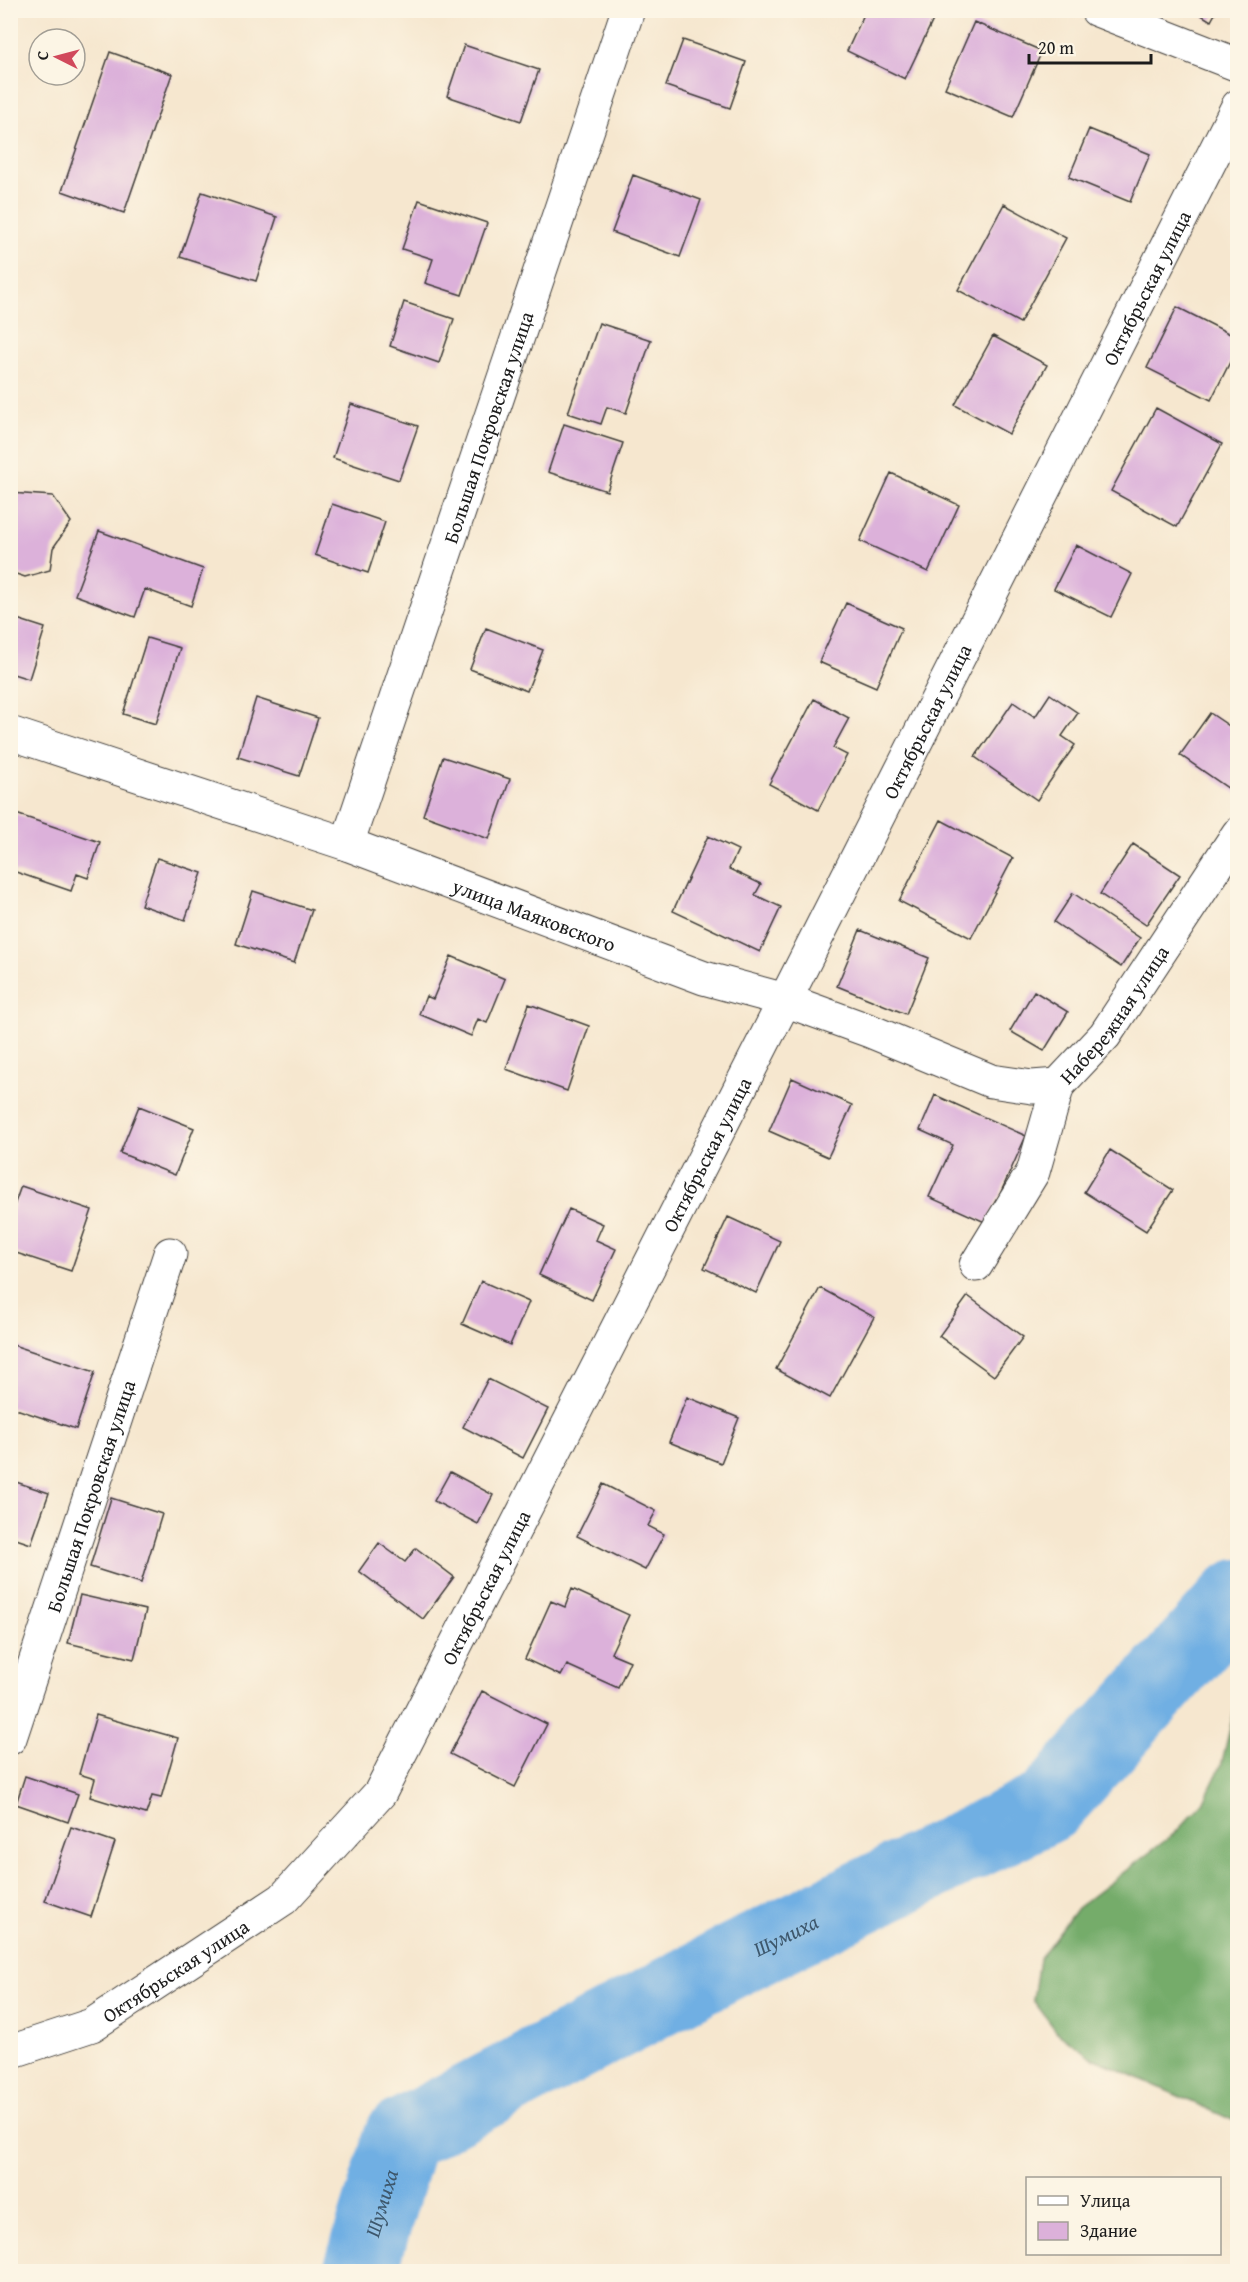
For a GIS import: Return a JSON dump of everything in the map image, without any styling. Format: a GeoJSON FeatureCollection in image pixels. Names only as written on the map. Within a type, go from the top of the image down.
{"type":"FeatureCollection","features":[{"type":"Feature","properties":{"kind":"street","name":"Большая Покровская улица"},"geometry":{"type":"LineString","coordinates":[[348,844],[628,10]]}},
{"type":"Feature","properties":{"kind":"street"},"geometry":{"type":"LineString","coordinates":[[1097,10],[1238,65]]}},
{"type":"Feature","properties":{"kind":"street","name":"Октябрьская улица"},"geometry":{"type":"LineString","coordinates":[[10,2052],[92,2025],[283,1899],[380,1792],[1238,106]]}},
{"type":"Feature","properties":{"kind":"street","name":"улица Маяковского"},"geometry":{"type":"LineString","coordinates":[[10,733],[348,844],[704,978],[785,1000],[870,1031],[991,1081],[1032,1087],[1058,1085]]}},
{"type":"Feature","properties":{"kind":"street","name":"Набережная улица"},"geometry":{"type":"LineString","coordinates":[[976,1265],[1033,1172],[1058,1085],[1105,1035],[1238,834]]}},
{"type":"Feature","properties":{"kind":"street","name":"Большая Покровская улица"},"geometry":{"type":"LineString","coordinates":[[10,1738],[170,1254]]}},
{"type":"Feature","properties":{"kind":"green space"},"geometry":{"type":"Polygon","coordinates":[[[1237,1699],[1237,2122],[1091,2057],[1057,2032],[1033,2000],[1039,1959],[1077,1908],[1175,1833],[1203,1803],[1221,1766],[1237,1699]]]}},
{"type":"Feature","properties":{"kind":"building"},"geometry":{"type":"Polygon","coordinates":[[[866,10],[912,10],[933,20],[905,79],[847,51],[866,10]]]}},
{"type":"Feature","properties":{"kind":"building"},"geometry":{"type":"Polygon","coordinates":[[[1193,10],[1217,10],[1211,21],[1193,10]]]}},
{"type":"Feature","properties":{"kind":"building"},"geometry":{"type":"Polygon","coordinates":[[[974,22],[1042,51],[1013,117],[945,88],[974,22]]]}},
{"type":"Feature","properties":{"kind":"building"},"geometry":{"type":"Polygon","coordinates":[[[683,40],[746,62],[730,108],[666,86],[683,40]]]}},
{"type":"Feature","properties":{"kind":"building"},"geometry":{"type":"Polygon","coordinates":[[[464,45],[539,70],[521,121],[447,96],[464,45]]]}},
{"type":"Feature","properties":{"kind":"building"},"geometry":{"type":"Polygon","coordinates":[[[110,52],[172,74],[124,213],[62,191],[110,52]]]}},
{"type":"Feature","properties":{"kind":"building"},"geometry":{"type":"Polygon","coordinates":[[[1089,129],[1150,154],[1130,202],[1069,177],[1089,129]]]}},
{"type":"Feature","properties":{"kind":"building"},"geometry":{"type":"Polygon","coordinates":[[[633,175],[701,200],[680,257],[612,232],[633,175]]]}},
{"type":"Feature","properties":{"kind":"building"},"geometry":{"type":"Polygon","coordinates":[[[202,192],[277,217],[256,281],[180,257],[202,192]]]}},
{"type":"Feature","properties":{"kind":"building"},"geometry":{"type":"Polygon","coordinates":[[[419,200],[487,223],[462,295],[425,283],[433,259],[402,249],[419,200]]]}},
{"type":"Feature","properties":{"kind":"building"},"geometry":{"type":"Polygon","coordinates":[[[1004,204],[1066,238],[1020,323],[958,290],[1004,204]]]}},
{"type":"Feature","properties":{"kind":"building"},"geometry":{"type":"Polygon","coordinates":[[[404,302],[454,319],[439,363],[390,346],[404,302]]]}},
{"type":"Feature","properties":{"kind":"building"},"geometry":{"type":"Polygon","coordinates":[[[1177,307],[1238,338],[1238,346],[1211,400],[1147,368],[1177,307]]]}},
{"type":"Feature","properties":{"kind":"building"},"geometry":{"type":"Polygon","coordinates":[[[599,323],[651,340],[626,413],[607,407],[601,424],[568,413],[599,323]]]}},
{"type":"Feature","properties":{"kind":"building"},"geometry":{"type":"Polygon","coordinates":[[[993,336],[1047,365],[1009,434],[955,405],[993,336]]]}},
{"type":"Feature","properties":{"kind":"building"},"geometry":{"type":"Polygon","coordinates":[[[351,404],[418,426],[399,480],[333,458],[351,404]]]}},
{"type":"Feature","properties":{"kind":"building"},"geometry":{"type":"Polygon","coordinates":[[[1156,408],[1222,444],[1177,527],[1111,491],[1156,408]]]}},
{"type":"Feature","properties":{"kind":"building"},"geometry":{"type":"Polygon","coordinates":[[[564,424],[623,443],[607,491],[548,472],[564,424]]]}},
{"type":"Feature","properties":{"kind":"building"},"geometry":{"type":"Polygon","coordinates":[[[891,473],[959,505],[928,572],[860,541],[891,473]]]}},
{"type":"Feature","properties":{"kind":"building"},"geometry":{"type":"Polygon","coordinates":[[[10,493],[53,496],[71,522],[53,548],[50,570],[25,577],[10,572],[10,493]]]}},
{"type":"Feature","properties":{"kind":"building"},"geometry":{"type":"Polygon","coordinates":[[[332,504],[385,522],[368,573],[315,555],[332,504]]]}},
{"type":"Feature","properties":{"kind":"building"},"geometry":{"type":"Polygon","coordinates":[[[99,531],[203,569],[191,606],[145,589],[135,617],[75,595],[99,531]]]}},
{"type":"Feature","properties":{"kind":"building"},"geometry":{"type":"Polygon","coordinates":[[[1076,545],[1132,574],[1111,617],[1054,589],[1076,545]]]}},
{"type":"Feature","properties":{"kind":"building"},"geometry":{"type":"Polygon","coordinates":[[[846,603],[902,628],[876,687],[819,662],[846,603]]]}},
{"type":"Feature","properties":{"kind":"building"},"geometry":{"type":"Polygon","coordinates":[[[17,619],[45,628],[29,679],[10,673],[10,638],[17,619]]]}},
{"type":"Feature","properties":{"kind":"building"},"geometry":{"type":"Polygon","coordinates":[[[486,628],[543,650],[527,691],[470,669],[486,628]]]}},
{"type":"Feature","properties":{"kind":"building"},"geometry":{"type":"Polygon","coordinates":[[[147,638],[180,648],[156,724],[123,714],[147,638]]]}},
{"type":"Feature","properties":{"kind":"building"},"geometry":{"type":"Polygon","coordinates":[[[1050,694],[1078,713],[1062,736],[1075,745],[1037,800],[975,757],[1013,702],[1035,717],[1050,694]]]}},
{"type":"Feature","properties":{"kind":"building"},"geometry":{"type":"Polygon","coordinates":[[[256,698],[318,718],[299,776],[238,757],[256,698]]]}},
{"type":"Feature","properties":{"kind":"building"},"geometry":{"type":"Polygon","coordinates":[[[814,699],[849,718],[833,748],[847,755],[818,810],[769,784],[814,699]]]}},
{"type":"Feature","properties":{"kind":"building"},"geometry":{"type":"Polygon","coordinates":[[[1210,713],[1238,732],[1238,795],[1180,755],[1210,713]]]}},
{"type":"Feature","properties":{"kind":"building"},"geometry":{"type":"Polygon","coordinates":[[[443,757],[510,779],[489,839],[423,815],[443,757]]]}},
{"type":"Feature","properties":{"kind":"building"},"geometry":{"type":"Polygon","coordinates":[[[10,812],[100,842],[88,878],[77,874],[71,891],[10,870],[10,812]]]}},
{"type":"Feature","properties":{"kind":"building"},"geometry":{"type":"Polygon","coordinates":[[[941,820],[1013,858],[971,938],[899,901],[941,820]]]}},
{"type":"Feature","properties":{"kind":"building"},"geometry":{"type":"Polygon","coordinates":[[[708,836],[738,850],[729,869],[761,884],[755,895],[781,907],[760,952],[673,911],[708,836]]]}},
{"type":"Feature","properties":{"kind":"building"},"geometry":{"type":"Polygon","coordinates":[[[1133,844],[1180,875],[1146,925],[1100,894],[1133,844]]]}},
{"type":"Feature","properties":{"kind":"building"},"geometry":{"type":"Polygon","coordinates":[[[157,858],[202,873],[185,920],[141,905],[157,858]]]}},
{"type":"Feature","properties":{"kind":"building"},"geometry":{"type":"Polygon","coordinates":[[[253,891],[312,910],[294,963],[236,944],[253,891]]]}},
{"type":"Feature","properties":{"kind":"building"},"geometry":{"type":"Polygon","coordinates":[[[1073,893],[1140,938],[1121,967],[1054,922],[1073,893]]]}},
{"type":"Feature","properties":{"kind":"building"},"geometry":{"type":"Polygon","coordinates":[[[860,930],[929,958],[906,1014],[837,986],[860,930]]]}},
{"type":"Feature","properties":{"kind":"building"},"geometry":{"type":"Polygon","coordinates":[[[451,956],[505,979],[487,1023],[478,1019],[471,1036],[419,1014],[426,996],[433,999],[451,956]]]}},
{"type":"Feature","properties":{"kind":"building"},"geometry":{"type":"Polygon","coordinates":[[[1034,991],[1068,1012],[1044,1051],[1010,1031],[1034,991]]]}},
{"type":"Feature","properties":{"kind":"building"},"geometry":{"type":"Polygon","coordinates":[[[529,1004],[589,1026],[567,1091],[506,1069],[529,1004]]]}},
{"type":"Feature","properties":{"kind":"building"},"geometry":{"type":"Polygon","coordinates":[[[792,1078],[852,1105],[828,1157],[769,1131],[792,1078]]]}},
{"type":"Feature","properties":{"kind":"building"},"geometry":{"type":"Polygon","coordinates":[[[935,1095],[1026,1136],[987,1223],[929,1197],[953,1145],[920,1130],[935,1095]]]}},
{"type":"Feature","properties":{"kind":"building"},"geometry":{"type":"Polygon","coordinates":[[[139,1106],[194,1128],[175,1175],[120,1153],[139,1106]]]}},
{"type":"Feature","properties":{"kind":"building"},"geometry":{"type":"Polygon","coordinates":[[[1110,1150],[1173,1190],[1146,1231],[1084,1192],[1110,1150]]]}},
{"type":"Feature","properties":{"kind":"building"},"geometry":{"type":"Polygon","coordinates":[[[21,1186],[92,1210],[71,1271],[10,1251],[10,1217],[21,1186]]]}},
{"type":"Feature","properties":{"kind":"building"},"geometry":{"type":"Polygon","coordinates":[[[569,1209],[603,1224],[596,1240],[616,1249],[592,1300],[539,1275],[569,1209]]]}},
{"type":"Feature","properties":{"kind":"building"},"geometry":{"type":"Polygon","coordinates":[[[728,1217],[780,1241],[756,1293],[704,1268],[728,1217]]]}},
{"type":"Feature","properties":{"kind":"building"},"geometry":{"type":"Polygon","coordinates":[[[481,1281],[529,1302],[510,1345],[462,1324],[481,1281]]]}},
{"type":"Feature","properties":{"kind":"building"},"geometry":{"type":"Polygon","coordinates":[[[820,1288],[874,1317],[830,1398],[776,1369],[820,1288]]]}},
{"type":"Feature","properties":{"kind":"building"},"geometry":{"type":"Polygon","coordinates":[[[968,1296],[1023,1337],[994,1376],[939,1336],[968,1296]]]}},
{"type":"Feature","properties":{"kind":"building"},"geometry":{"type":"Polygon","coordinates":[[[10,1344],[95,1372],[76,1429],[10,1407],[10,1344]]]}},
{"type":"Feature","properties":{"kind":"building"},"geometry":{"type":"Polygon","coordinates":[[[488,1379],[548,1409],[523,1458],[463,1427],[488,1379]]]}},
{"type":"Feature","properties":{"kind":"building"},"geometry":{"type":"Polygon","coordinates":[[[687,1397],[739,1418],[721,1463],[669,1442],[687,1397]]]}},
{"type":"Feature","properties":{"kind":"building"},"geometry":{"type":"Polygon","coordinates":[[[450,1472],[493,1495],[478,1524],[434,1501],[450,1472]]]}},
{"type":"Feature","properties":{"kind":"building"},"geometry":{"type":"Polygon","coordinates":[[[10,1480],[49,1493],[31,1544],[10,1537],[10,1480]]]}},
{"type":"Feature","properties":{"kind":"building"},"geometry":{"type":"Polygon","coordinates":[[[603,1484],[656,1511],[648,1526],[664,1534],[645,1570],[577,1536],[603,1484]]]}},
{"type":"Feature","properties":{"kind":"building"},"geometry":{"type":"Polygon","coordinates":[[[111,1498],[162,1514],[141,1583],[90,1567],[111,1498]]]}},
{"type":"Feature","properties":{"kind":"building"},"geometry":{"type":"Polygon","coordinates":[[[379,1543],[405,1562],[416,1548],[454,1577],[423,1619],[359,1571],[379,1543]]]}},
{"type":"Feature","properties":{"kind":"building"},"geometry":{"type":"Polygon","coordinates":[[[572,1589],[629,1615],[611,1653],[630,1661],[618,1688],[567,1665],[561,1676],[525,1659],[551,1601],[565,1607],[572,1589]]]}},
{"type":"Feature","properties":{"kind":"building"},"geometry":{"type":"Polygon","coordinates":[[[80,1595],[146,1610],[134,1659],[68,1643],[80,1595]]]}},
{"type":"Feature","properties":{"kind":"building"},"geometry":{"type":"Polygon","coordinates":[[[482,1691],[547,1724],[515,1787],[450,1754],[482,1691]]]}},
{"type":"Feature","properties":{"kind":"building"},"geometry":{"type":"Polygon","coordinates":[[[96,1715],[178,1738],[161,1798],[152,1796],[146,1814],[90,1797],[95,1779],[79,1774],[96,1715]]]}},
{"type":"Feature","properties":{"kind":"building"},"geometry":{"type":"Polygon","coordinates":[[[25,1776],[78,1794],[68,1822],[16,1804],[25,1776]]]}},
{"type":"Feature","properties":{"kind":"building"},"geometry":{"type":"Polygon","coordinates":[[[71,1827],[115,1842],[91,1917],[45,1901],[71,1827]]]}},
{"type":"Feature","properties":{"kind":"waterway","name":"Шумиха"},"geometry":{"type":"LineString","coordinates":[[360,2272],[401,2136],[740,1957],[1048,1806],[1238,1596]]}}]}
